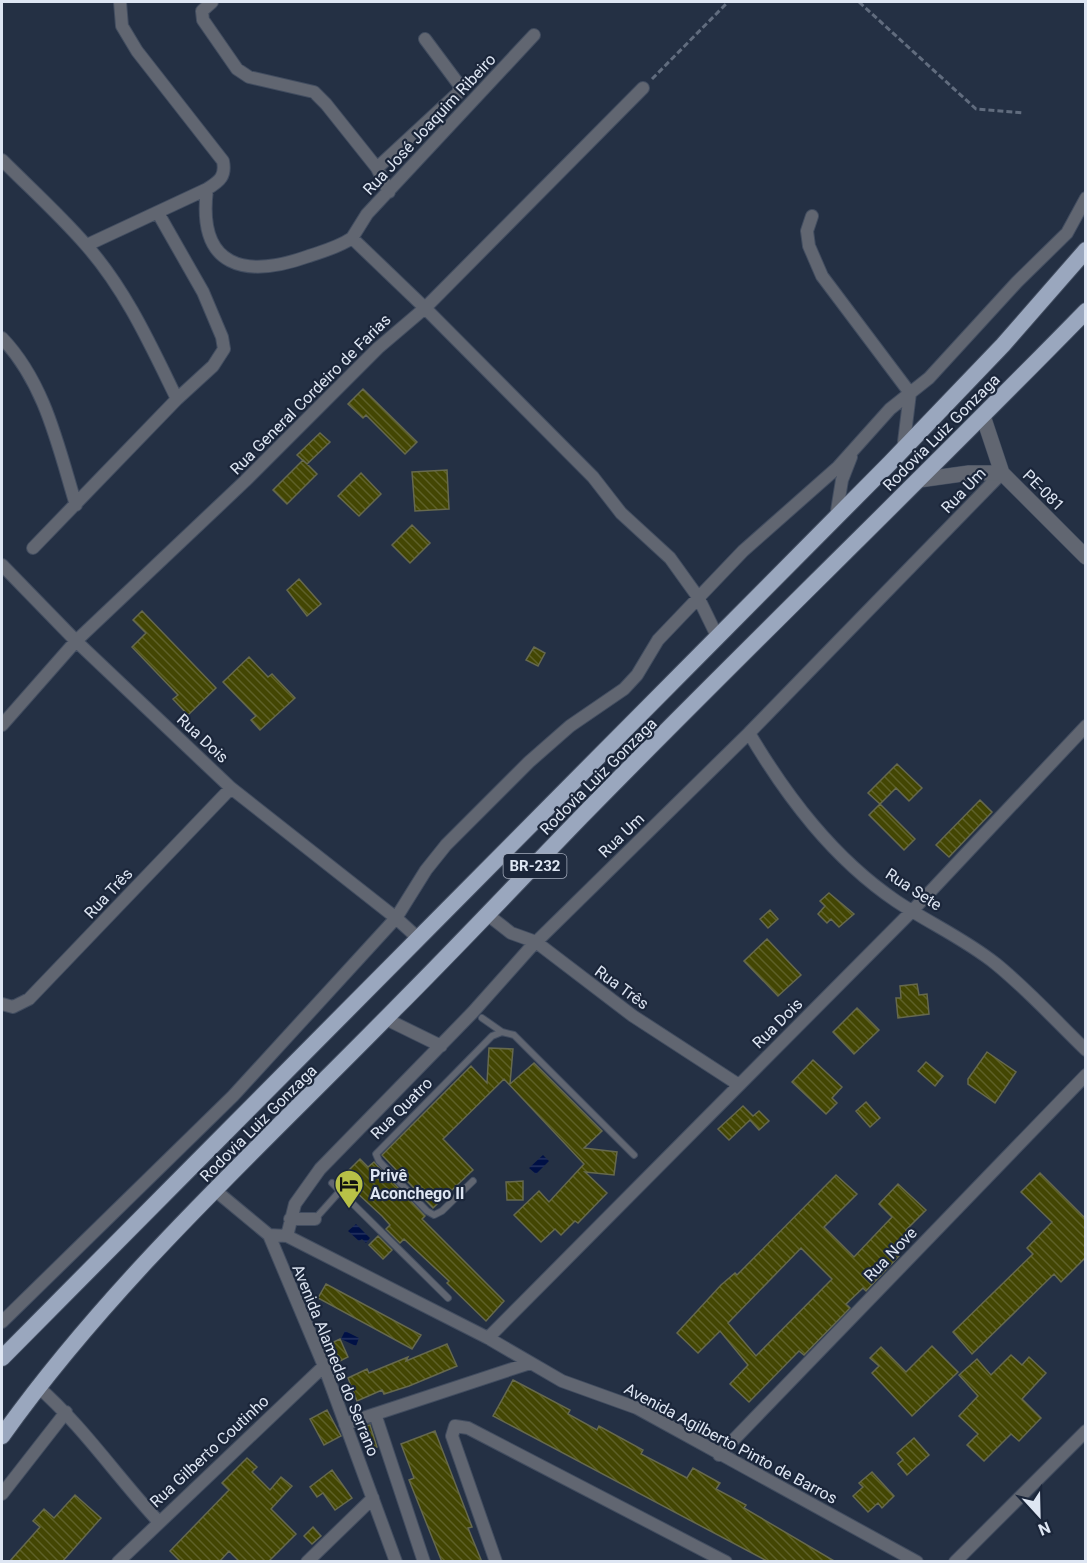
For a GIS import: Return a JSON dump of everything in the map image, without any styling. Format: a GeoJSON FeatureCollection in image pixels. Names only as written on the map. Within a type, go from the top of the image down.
{"type":"FeatureCollection","features":[{"type":"Feature","properties":{"kind":"highway","name":"Rodovia Luiz Gonzaga"},"geometry":{"type":"LineString","coordinates":[[2,1358],[903,450],[1003,345],[1086,250]]}},
{"type":"Feature","properties":{"kind":"highway","name":"Rodovia Luiz Gonzaga"},"geometry":{"type":"LineString","coordinates":[[2,1436],[37,1386],[113,1298],[216,1191],[488,915],[582,816],[1086,311]]}},
{"type":"Feature","properties":{"kind":"street"},"geometry":{"type":"LineString","coordinates":[[87,245],[207,189],[223,177],[222,161],[137,51],[122,26],[120,2]]}},
{"type":"Feature","properties":{"kind":"street"},"geometry":{"type":"LineString","coordinates":[[212,2],[202,11],[203,20],[237,69],[249,77],[314,92],[377,168],[388,192]]}},
{"type":"Feature","properties":{"kind":"street","name":"Rua José Joaquim Ribeiro"},"geometry":{"type":"LineString","coordinates":[[352,238],[361,220],[534,35]]}},
{"type":"Feature","properties":{"kind":"street"},"geometry":{"type":"LineString","coordinates":[[377,168],[458,93],[460,86],[425,39]]}},
{"type":"Feature","properties":{"kind":"street","name":"Rua General Cordeiro de Farias"},"geometry":{"type":"LineString","coordinates":[[2,725],[76,642],[245,481],[378,348],[425,308],[643,88]]}},
{"type":"Feature","properties":{"kind":"street"},"geometry":{"type":"LineString","coordinates":[[2,160],[87,245],[137,318],[177,399]]}},
{"type":"Feature","properties":{"kind":"street"},"geometry":{"type":"LineString","coordinates":[[207,189],[205,209],[210,239],[221,255],[236,264],[266,268],[289,263],[352,238],[593,477],[621,513],[670,558],[698,597],[717,636]]}},
{"type":"Feature","properties":{"kind":"street"},"geometry":{"type":"LineString","coordinates":[[2,1322],[233,1096],[396,918],[426,870],[447,845],[529,762],[570,726],[624,689],[637,675],[658,640],[743,551],[816,488],[890,409],[930,378],[1017,282],[1067,233],[1086,198]]}},
{"type":"Feature","properties":{"kind":"street"},"geometry":{"type":"LineString","coordinates":[[33,548],[177,399],[213,366],[224,349],[222,337],[203,292],[158,213]]}},
{"type":"Feature","properties":{"kind":"street"},"geometry":{"type":"LineString","coordinates":[[812,216],[807,231],[809,246],[822,276],[910,393],[903,450]]}},
{"type":"Feature","properties":{"kind":"street"},"geometry":{"type":"LineString","coordinates":[[2,338],[30,375],[47,411],[76,504]]}},
{"type":"Feature","properties":{"kind":"street"},"geometry":{"type":"LineString","coordinates":[[919,480],[969,472],[1002,474],[983,416]]}},
{"type":"Feature","properties":{"kind":"street"},"geometry":{"type":"LineString","coordinates":[[836,517],[842,480],[853,451]]}},
{"type":"Feature","properties":{"kind":"street","name":"PE-081"},"geometry":{"type":"LineString","coordinates":[[1002,474],[1086,557]]}},
{"type":"Feature","properties":{"kind":"street","name":"Rua Um"},"geometry":{"type":"LineString","coordinates":[[287,1236],[290,1219],[303,1190],[320,1169],[441,1046],[478,1015],[536,942],[749,733],[1002,474]]}},
{"type":"Feature","properties":{"kind":"street","name":"Rua Dois"},"geometry":{"type":"LineString","coordinates":[[2,565],[76,642],[231,788],[396,918],[417,939]]}},
{"type":"Feature","properties":{"kind":"street","name":"Rua Dois"},"geometry":{"type":"LineString","coordinates":[[488,1338],[913,910],[1086,726]]}},
{"type":"Feature","properties":{"kind":"street","name":"Rua Sete"},"geometry":{"type":"LineString","coordinates":[[749,733],[795,805],[822,835],[896,901],[951,932],[998,965],[1086,1050]]}},
{"type":"Feature","properties":{"kind":"street","name":"Rua Três"},"geometry":{"type":"LineString","coordinates":[[2,1004],[14,1007],[29,999],[231,788]]}},
{"type":"Feature","properties":{"kind":"street","name":"Rua Três"},"geometry":{"type":"LineString","coordinates":[[488,915],[511,933],[536,942],[633,1016],[739,1084]]}},
{"type":"Feature","properties":{"kind":"street"},"geometry":{"type":"LineString","coordinates":[[386,1019],[441,1046]]}},
{"type":"Feature","properties":{"kind":"street","name":"Rua Nove"},"geometry":{"type":"LineString","coordinates":[[719,1455],[1086,1075]]}},
{"type":"Feature","properties":{"kind":"street","name":"Avenida Alameda do Serrano"},"geometry":{"type":"LineString","coordinates":[[216,1191],[269,1235],[324,1366],[396,1562]]}},
{"type":"Feature","properties":{"kind":"street"},"geometry":{"type":"LineString","coordinates":[[290,1219],[315,1219]]}},
{"type":"Feature","properties":{"kind":"street","name":"Avenida Agilberto Pinto de Barros"},"geometry":{"type":"LineString","coordinates":[[269,1235],[287,1236],[488,1338],[562,1381],[637,1408],[917,1562]]}},
{"type":"Feature","properties":{"kind":"street"},"geometry":{"type":"LineString","coordinates":[[345,1424],[530,1363]]}},
{"type":"Feature","properties":{"kind":"street","name":"Rua Gilberto Coutinho"},"geometry":{"type":"LineString","coordinates":[[118,1562],[324,1366]]}},
{"type":"Feature","properties":{"kind":"street"},"geometry":{"type":"LineString","coordinates":[[37,1386],[66,1412],[99,1455],[121,1475],[159,1522]]}},
{"type":"Feature","properties":{"kind":"street"},"geometry":{"type":"LineString","coordinates":[[2,1494],[66,1412]]}},
{"type":"Feature","properties":{"kind":"street","name":"Avenida Alameda do Serrano"},"geometry":{"type":"LineString","coordinates":[[375,1414],[424,1562]]}},
{"type":"Feature","properties":{"kind":"street"},"geometry":{"type":"LineString","coordinates":[[496,1562],[452,1436],[455,1426],[468,1428],[726,1562]]}},
{"type":"Feature","properties":{"kind":"street"},"geometry":{"type":"LineString","coordinates":[[955,1562],[1086,1431]]}},
{"type":"Feature","properties":{"kind":"street"},"geometry":{"type":"LineString","coordinates":[[307,1562],[372,1498]]}},
{"type":"Feature","properties":{"kind":"lane"},"geometry":{"type":"LineString","coordinates":[[478,1015],[502,1032],[514,1035],[634,1155]]}},
{"type":"Feature","properties":{"kind":"lane","name":"Rua Quatro"},"geometry":{"type":"LineString","coordinates":[[473,1181],[442,1211],[437,1214],[429,1213],[379,1161],[376,1154],[492,1036],[502,1032]]}},
{"type":"Feature","properties":{"kind":"lane"},"geometry":{"type":"LineString","coordinates":[[332,1183],[448,1298]]}},
{"type":"Feature","properties":{"kind":"lane"},"geometry":{"type":"LineString","coordinates":[[315,1219],[340,1191]]}},
{"type":"Feature","properties":{"kind":"path"},"geometry":{"type":"LineString","coordinates":[[643,88],[728,2]]}},
{"type":"Feature","properties":{"kind":"path"},"geometry":{"type":"LineString","coordinates":[[859,2],[976,109],[1024,113]]}},
{"type":"Feature","properties":{"kind":"shaded area"},"geometry":{"type":"Polygon","coordinates":[[[543,1155],[549,1161],[536,1174],[529,1168],[543,1155]]]}},
{"type":"Feature","properties":{"kind":"shaded area"},"geometry":{"type":"Polygon","coordinates":[[[356,1224],[370,1238],[366,1243],[362,1239],[359,1241],[348,1231],[356,1224]]]}},
{"type":"Feature","properties":{"kind":"shaded area"},"geometry":{"type":"Polygon","coordinates":[[[345,1331],[359,1338],[356,1346],[341,1339],[345,1331]]]}},
{"type":"Feature","properties":{"kind":"building"},"geometry":{"type":"Polygon","coordinates":[[[363,389],[417,442],[405,454],[366,415],[363,418],[348,404],[363,389]]]}},
{"type":"Feature","properties":{"kind":"building"},"geometry":{"type":"Polygon","coordinates":[[[320,433],[330,442],[307,464],[297,455],[320,433]]]}},
{"type":"Feature","properties":{"kind":"building"},"geometry":{"type":"Polygon","coordinates":[[[303,460],[317,474],[287,504],[273,490],[303,460]]]}},
{"type":"Feature","properties":{"kind":"building"},"geometry":{"type":"Polygon","coordinates":[[[447,470],[449,509],[415,511],[412,472],[447,470]]]}},
{"type":"Feature","properties":{"kind":"building"},"geometry":{"type":"Polygon","coordinates":[[[361,473],[381,494],[359,516],[338,496],[361,473]]]}},
{"type":"Feature","properties":{"kind":"building"},"geometry":{"type":"Polygon","coordinates":[[[412,525],[430,543],[410,563],[392,545],[412,525]]]}},
{"type":"Feature","properties":{"kind":"building"},"geometry":{"type":"Polygon","coordinates":[[[299,579],[321,604],[307,616],[287,590],[299,579]]]}},
{"type":"Feature","properties":{"kind":"building"},"geometry":{"type":"Polygon","coordinates":[[[142,611],[216,688],[188,715],[173,699],[178,695],[132,647],[146,633],[133,620],[142,611]]]}},
{"type":"Feature","properties":{"kind":"building"},"geometry":{"type":"Polygon","coordinates":[[[534,647],[545,653],[538,666],[526,660],[534,647]]]}},
{"type":"Feature","properties":{"kind":"building"},"geometry":{"type":"Polygon","coordinates":[[[249,657],[268,677],[272,674],[295,698],[260,730],[251,720],[256,716],[223,682],[249,657]]]}},
{"type":"Feature","properties":{"kind":"building"},"geometry":{"type":"Polygon","coordinates":[[[897,764],[922,788],[909,801],[896,788],[880,804],[868,793],[897,764]]]}},
{"type":"Feature","properties":{"kind":"building"},"geometry":{"type":"Polygon","coordinates":[[[980,800],[992,812],[949,857],[936,845],[980,800]]]}},
{"type":"Feature","properties":{"kind":"building"},"geometry":{"type":"Polygon","coordinates":[[[880,804],[915,839],[904,850],[869,815],[880,804]]]}},
{"type":"Feature","properties":{"kind":"building"},"geometry":{"type":"Polygon","coordinates":[[[829,893],[854,914],[839,927],[831,919],[827,923],[818,914],[825,906],[820,901],[829,893]]]}},
{"type":"Feature","properties":{"kind":"building"},"geometry":{"type":"Polygon","coordinates":[[[770,910],[778,919],[768,928],[760,919],[770,910]]]}},
{"type":"Feature","properties":{"kind":"building"},"geometry":{"type":"Polygon","coordinates":[[[767,939],[801,975],[778,996],[744,961],[767,939]]]}},
{"type":"Feature","properties":{"kind":"building"},"geometry":{"type":"Polygon","coordinates":[[[917,984],[919,995],[927,994],[929,1014],[898,1018],[896,998],[901,998],[900,986],[917,984]]]}},
{"type":"Feature","properties":{"kind":"building"},"geometry":{"type":"Polygon","coordinates":[[[857,1008],[879,1030],[854,1054],[833,1032],[857,1008]]]}},
{"type":"Feature","properties":{"kind":"building"},"geometry":{"type":"Polygon","coordinates":[[[489,1048],[513,1049],[510,1084],[534,1063],[602,1131],[584,1148],[617,1152],[614,1175],[585,1172],[607,1193],[578,1223],[575,1221],[561,1235],[555,1229],[541,1242],[514,1215],[539,1191],[549,1202],[584,1164],[504,1079],[443,1139],[473,1170],[433,1208],[382,1155],[471,1066],[487,1083],[489,1048]]]}},
{"type":"Feature","properties":{"kind":"building"},"geometry":{"type":"Polygon","coordinates":[[[987,1052],[1016,1072],[995,1103],[968,1084],[968,1079],[987,1052]]]}},
{"type":"Feature","properties":{"kind":"building"},"geometry":{"type":"Polygon","coordinates":[[[813,1060],[842,1087],[832,1098],[837,1103],[826,1114],[792,1082],[813,1060]]]}},
{"type":"Feature","properties":{"kind":"building"},"geometry":{"type":"Polygon","coordinates":[[[926,1062],[943,1076],[935,1086],[918,1071],[926,1062]]]}},
{"type":"Feature","properties":{"kind":"building"},"geometry":{"type":"Polygon","coordinates":[[[866,1102],[880,1118],[870,1127],[856,1111],[866,1102]]]}},
{"type":"Feature","properties":{"kind":"building"},"geometry":{"type":"Polygon","coordinates":[[[743,1106],[753,1116],[759,1111],[769,1121],[759,1130],[750,1120],[729,1140],[718,1129],[743,1106]]]}},
{"type":"Feature","properties":{"kind":"building"},"geometry":{"type":"Polygon","coordinates":[[[360,1159],[368,1167],[374,1162],[425,1216],[422,1219],[504,1301],[486,1321],[447,1283],[449,1281],[404,1239],[400,1243],[386,1229],[390,1225],[382,1216],[341,1178],[360,1159]]]}},
{"type":"Feature","properties":{"kind":"building"},"geometry":{"type":"Polygon","coordinates":[[[1040,1173],[1086,1219],[1086,1257],[1061,1282],[1054,1274],[972,1354],[953,1332],[1033,1254],[1027,1248],[1052,1222],[1021,1192],[1040,1173]]]}},
{"type":"Feature","properties":{"kind":"building"},"geometry":{"type":"Polygon","coordinates":[[[836,1175],[857,1194],[824,1227],[854,1257],[892,1217],[879,1204],[898,1184],[926,1210],[906,1230],[913,1236],[896,1254],[899,1256],[866,1291],[863,1288],[846,1304],[850,1308],[804,1355],[799,1351],[749,1402],[730,1384],[748,1365],[720,1331],[698,1353],[677,1333],[721,1285],[735,1273],[737,1275],[836,1175]],[[801,1248],[728,1323],[756,1356],[832,1279],[801,1248]]]}},
{"type":"Feature","properties":{"kind":"building"},"geometry":{"type":"Polygon","coordinates":[[[523,1181],[523,1200],[507,1200],[506,1182],[523,1181]]]}},
{"type":"Feature","properties":{"kind":"building"},"geometry":{"type":"Polygon","coordinates":[[[378,1236],[392,1250],[383,1259],[369,1245],[378,1236]]]}},
{"type":"Feature","properties":{"kind":"building"},"geometry":{"type":"Polygon","coordinates":[[[326,1284],[421,1335],[412,1349],[318,1298],[326,1284]]]}},
{"type":"Feature","properties":{"kind":"building"},"geometry":{"type":"Polygon","coordinates":[[[340,1339],[348,1357],[336,1363],[327,1345],[340,1339]]]}},
{"type":"Feature","properties":{"kind":"building"},"geometry":{"type":"Polygon","coordinates":[[[447,1344],[457,1366],[409,1386],[384,1394],[382,1390],[357,1401],[348,1378],[367,1369],[369,1373],[408,1357],[406,1361],[447,1344]]]}},
{"type":"Feature","properties":{"kind":"building"},"geometry":{"type":"Polygon","coordinates":[[[932,1346],[958,1372],[912,1416],[872,1373],[879,1366],[870,1358],[881,1347],[906,1372],[932,1346]]]}},
{"type":"Feature","properties":{"kind":"building"},"geometry":{"type":"Polygon","coordinates":[[[1011,1355],[1022,1365],[1029,1357],[1046,1373],[1022,1399],[1041,1418],[1019,1441],[1011,1434],[984,1461],[967,1445],[978,1434],[959,1416],[978,1396],[959,1375],[977,1359],[991,1375],[1011,1355]]]}},
{"type":"Feature","properties":{"kind":"building"},"geometry":{"type":"Polygon","coordinates":[[[513,1380],[570,1410],[568,1414],[597,1430],[599,1426],[643,1450],[641,1454],[687,1478],[693,1468],[720,1483],[716,1489],[746,1505],[744,1508],[836,1562],[769,1562],[493,1416],[513,1380]]]}},
{"type":"Feature","properties":{"kind":"building"},"geometry":{"type":"Polygon","coordinates":[[[327,1410],[341,1436],[324,1445],[310,1419],[327,1410]]]}},
{"type":"Feature","properties":{"kind":"building"},"geometry":{"type":"Polygon","coordinates":[[[370,1425],[377,1447],[367,1451],[358,1428],[370,1425]]]}},
{"type":"Feature","properties":{"kind":"building"},"geometry":{"type":"Polygon","coordinates":[[[435,1431],[472,1527],[468,1528],[482,1562],[442,1562],[409,1480],[414,1478],[401,1444],[435,1431]]]}},
{"type":"Feature","properties":{"kind":"building"},"geometry":{"type":"Polygon","coordinates":[[[914,1438],[929,1455],[907,1475],[898,1464],[903,1460],[897,1453],[914,1438]]]}},
{"type":"Feature","properties":{"kind":"building"},"geometry":{"type":"Polygon","coordinates":[[[247,1458],[257,1467],[252,1472],[270,1490],[281,1477],[292,1486],[271,1509],[296,1534],[268,1562],[240,1562],[229,1551],[219,1562],[181,1562],[170,1551],[229,1490],[222,1483],[247,1458]]]}},
{"type":"Feature","properties":{"kind":"building"},"geometry":{"type":"Polygon","coordinates":[[[332,1470],[352,1498],[335,1510],[323,1493],[317,1497],[310,1487],[332,1470]]]}},
{"type":"Feature","properties":{"kind":"building"},"geometry":{"type":"Polygon","coordinates":[[[872,1472],[894,1496],[882,1508],[878,1503],[868,1512],[853,1496],[863,1487],[859,1483],[872,1472]]]}},
{"type":"Feature","properties":{"kind":"building"},"geometry":{"type":"Polygon","coordinates":[[[75,1495],[101,1518],[62,1562],[9,1562],[40,1527],[33,1521],[44,1509],[54,1518],[75,1495]]]}},
{"type":"Feature","properties":{"kind":"building"},"geometry":{"type":"Polygon","coordinates":[[[313,1527],[321,1536],[312,1544],[304,1536],[313,1527]]]}},
{"type":"Feature","properties":{"kind":"place","name":"Privê Aconchego II"},"geometry":{"type":"Point","coordinates":[349,1210]}}]}
